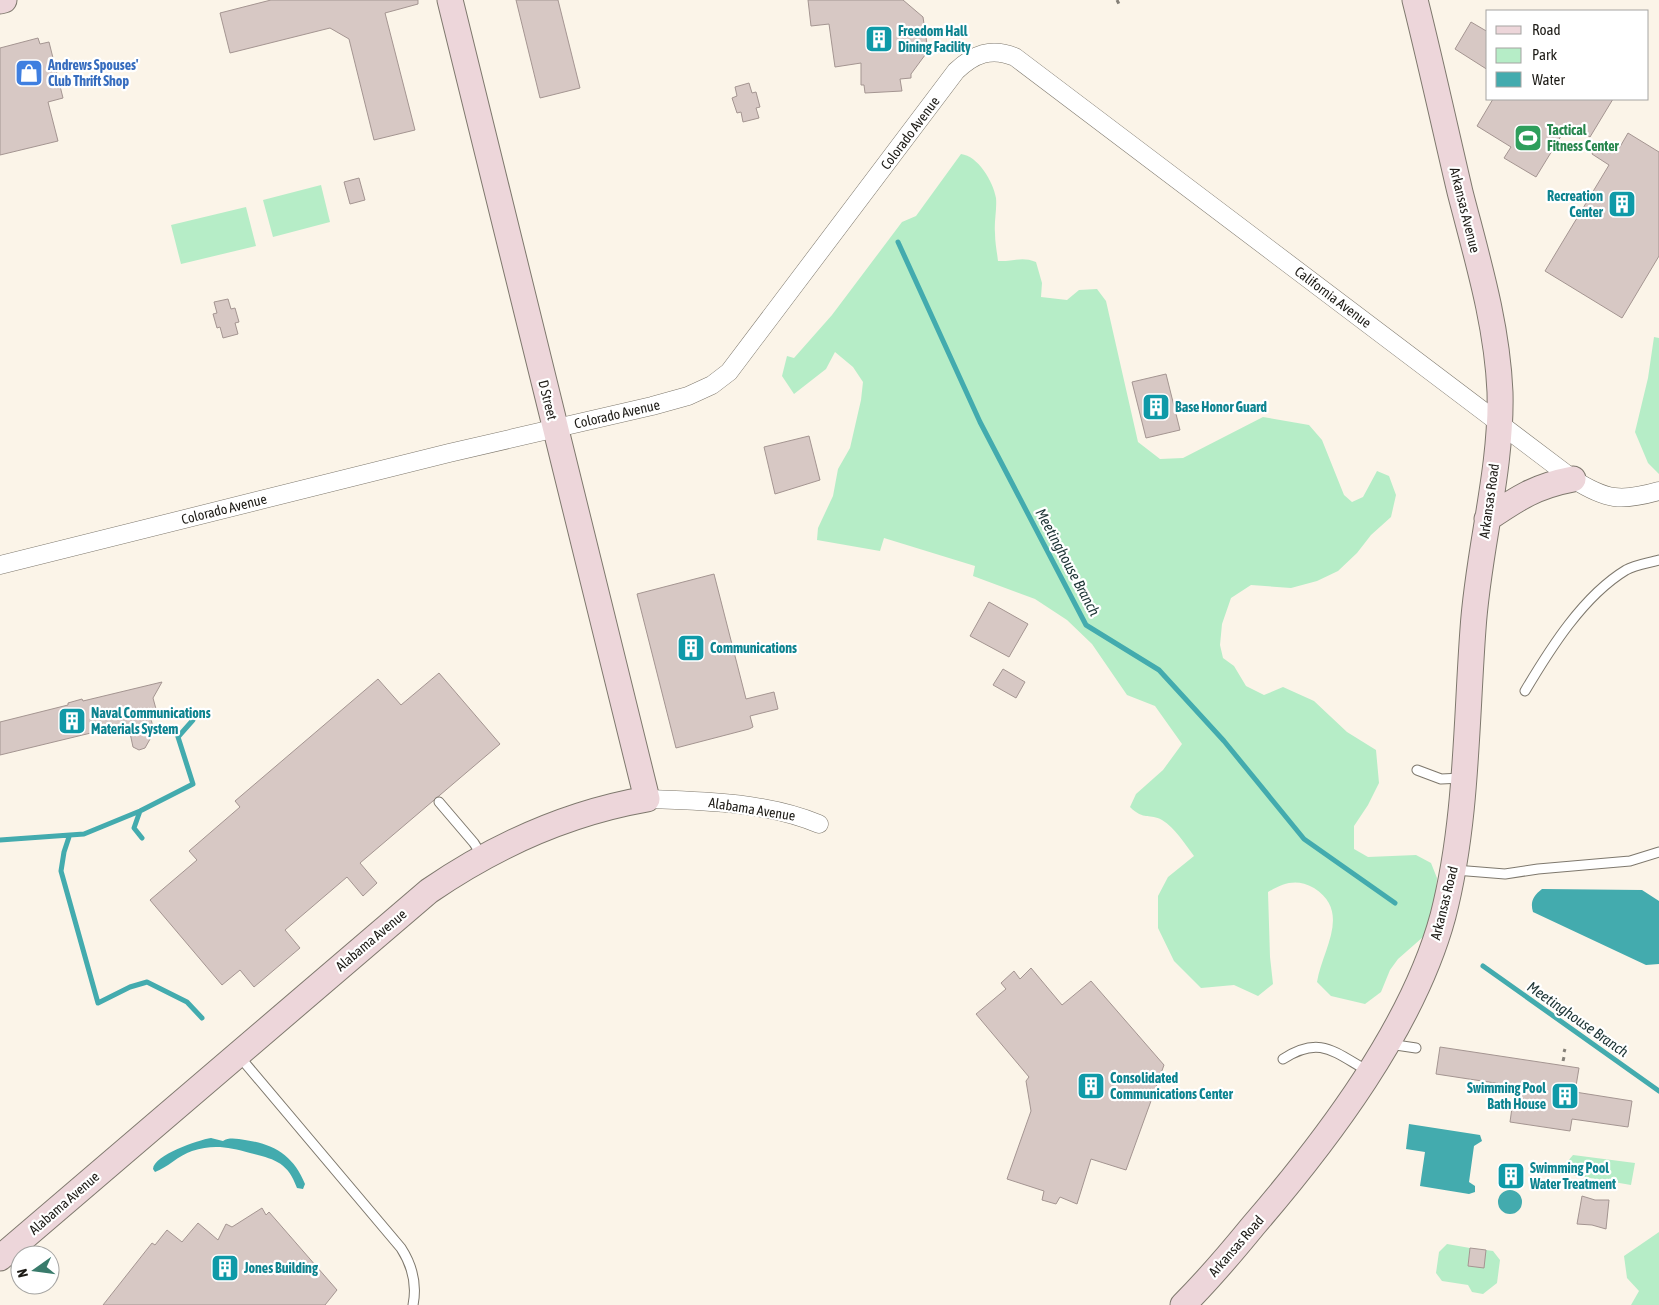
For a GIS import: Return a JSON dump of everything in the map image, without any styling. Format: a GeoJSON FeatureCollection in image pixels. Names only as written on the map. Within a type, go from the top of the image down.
{"type":"FeatureCollection","features":[{"type":"Feature","properties":{"kind":"street"},"geometry":{"type":"LineString","coordinates":[[0,1],[4,0]]}},
{"type":"Feature","properties":{"kind":"street","name":"D Street"},"geometry":{"type":"LineString","coordinates":[[450,0],[647,799]]}},
{"type":"Feature","properties":{"kind":"street","name":"Arkansas Avenue"},"geometry":{"type":"LineString","coordinates":[[1415,0],[1489,303],[1497,356],[1500,423]]}},
{"type":"Feature","properties":{"kind":"street","name":"Colorado Avenue"},"geometry":{"type":"LineString","coordinates":[[0,565],[688,396],[721,379],[735,364],[956,71],[971,58],[990,51],[1009,54],[1049,82]]}},
{"type":"Feature","properties":{"kind":"street","name":"California Avenue"},"geometry":{"type":"LineString","coordinates":[[1049,82],[1573,479],[1602,496],[1624,498],[1659,491]]}},
{"type":"Feature","properties":{"kind":"street","name":"Arkansas Road"},"geometry":{"type":"LineString","coordinates":[[1183,1305],[1281,1194],[1334,1125],[1387,1043],[1408,1004],[1433,947],[1442,919],[1453,870],[1463,778],[1474,620],[1500,423]]}},
{"type":"Feature","properties":{"kind":"street"},"geometry":{"type":"LineString","coordinates":[[1487,518],[1541,486],[1573,479]]}},
{"type":"Feature","properties":{"kind":"street","name":"Alabama Avenue"},"geometry":{"type":"LineString","coordinates":[[1,1252],[429,891],[482,856],[540,830],[647,799],[716,802],[796,814],[819,824]]}},
{"type":"Feature","properties":{"kind":"lane"},"geometry":{"type":"LineString","coordinates":[[1525,691],[1548,651],[1599,590],[1627,569],[1659,560]]}},
{"type":"Feature","properties":{"kind":"lane"},"geometry":{"type":"LineString","coordinates":[[1417,770],[1441,778],[1463,778]]}},
{"type":"Feature","properties":{"kind":"lane"},"geometry":{"type":"LineString","coordinates":[[439,802],[474,843],[482,856]]}},
{"type":"Feature","properties":{"kind":"lane"},"geometry":{"type":"LineString","coordinates":[[1453,870],[1505,874],[1538,868],[1630,861],[1659,852]]}},
{"type":"Feature","properties":{"kind":"lane"},"geometry":{"type":"LineString","coordinates":[[1387,1043],[1416,1048]]}},
{"type":"Feature","properties":{"kind":"lane"},"geometry":{"type":"LineString","coordinates":[[1283,1060],[1296,1051],[1309,1046],[1323,1047],[1370,1072]]}},
{"type":"Feature","properties":{"kind":"lane"},"geometry":{"type":"LineString","coordinates":[[237,1054],[406,1255],[414,1281],[413,1305]]}},
{"type":"Feature","properties":{"kind":"green space"},"geometry":{"type":"Polygon","coordinates":[[[961,154],[979,164],[992,184],[996,198],[995,237],[998,261],[1021,259],[1036,262],[1042,283],[1041,297],[1067,300],[1079,290],[1097,289],[1106,301],[1138,442],[1160,459],[1183,458],[1263,417],[1309,425],[1322,440],[1344,495],[1352,502],[1363,497],[1377,471],[1389,476],[1396,495],[1391,517],[1371,535],[1357,553],[1338,571],[1317,581],[1291,588],[1251,585],[1231,598],[1222,624],[1220,645],[1223,658],[1234,666],[1246,686],[1264,695],[1283,687],[1314,701],[1347,732],[1376,750],[1379,783],[1368,805],[1354,826],[1354,849],[1368,857],[1416,855],[1431,863],[1437,878],[1435,904],[1423,937],[1398,959],[1390,970],[1381,992],[1365,1004],[1331,996],[1317,982],[1332,932],[1333,920],[1331,908],[1325,898],[1314,888],[1301,883],[1285,884],[1268,892],[1270,957],[1273,984],[1258,996],[1234,985],[1201,988],[1174,961],[1158,928],[1158,896],[1168,877],[1194,856],[1180,836],[1167,823],[1158,818],[1139,814],[1130,807],[1136,794],[1163,770],[1182,744],[1155,706],[1127,695],[1092,644],[1067,620],[1035,599],[973,576],[975,566],[884,538],[880,551],[817,540],[818,528],[833,496],[838,469],[850,448],[861,400],[863,382],[853,367],[835,352],[826,369],[794,394],[782,376],[787,356],[794,358],[832,315],[902,222],[916,216],[961,154]]]}},
{"type":"Feature","properties":{"kind":"green space"},"geometry":{"type":"Polygon","coordinates":[[[321,185],[330,222],[273,237],[263,200],[321,185]]]}},
{"type":"Feature","properties":{"kind":"green space"},"geometry":{"type":"Polygon","coordinates":[[[246,207],[256,246],[181,264],[171,225],[246,207]]]}},
{"type":"Feature","properties":{"kind":"green space"},"geometry":{"type":"Polygon","coordinates":[[[1654,337],[1659,338],[1659,474],[1648,463],[1635,432],[1648,378],[1654,337]]]}},
{"type":"Feature","properties":{"kind":"green space"},"geometry":{"type":"Polygon","coordinates":[[[1573,1155],[1635,1163],[1631,1185],[1573,1175],[1567,1167],[1567,1162],[1573,1155]]]}},
{"type":"Feature","properties":{"kind":"green space"},"geometry":{"type":"Polygon","coordinates":[[[1659,1232],[1659,1305],[1631,1305],[1639,1291],[1627,1278],[1624,1256],[1659,1232]]]}},
{"type":"Feature","properties":{"kind":"green space"},"geometry":{"type":"Polygon","coordinates":[[[1447,1244],[1470,1248],[1468,1266],[1483,1267],[1486,1250],[1493,1251],[1500,1260],[1497,1283],[1483,1294],[1472,1292],[1468,1285],[1442,1281],[1436,1273],[1439,1252],[1447,1244]]]}},
{"type":"Feature","properties":{"kind":"water"},"geometry":{"type":"Polygon","coordinates":[[[1542,889],[1642,890],[1659,901],[1659,964],[1646,965],[1533,912],[1533,899],[1542,889]]]}},
{"type":"Feature","properties":{"kind":"water"},"geometry":{"type":"Polygon","coordinates":[[[1409,1124],[1480,1135],[1482,1141],[1474,1146],[1469,1182],[1475,1186],[1475,1192],[1469,1194],[1420,1186],[1425,1152],[1406,1149],[1409,1124]]]}},
{"type":"Feature","properties":{"kind":"water"},"geometry":{"type":"Polygon","coordinates":[[[211,1138],[223,1141],[231,1139],[245,1140],[274,1148],[295,1166],[305,1184],[303,1189],[297,1188],[289,1172],[279,1163],[266,1157],[228,1148],[200,1149],[187,1153],[160,1170],[155,1172],[153,1169],[155,1164],[168,1154],[187,1145],[211,1138]]]}},
{"type":"Feature","properties":{"kind":"water"},"geometry":{"type":"Polygon","coordinates":[[[1510,1190],[1515,1191],[1521,1197],[1521,1207],[1515,1213],[1510,1214],[1505,1213],[1499,1207],[1498,1202],[1499,1197],[1505,1191],[1510,1190]]]}},
{"type":"Feature","properties":{"kind":"building"},"geometry":{"type":"Polygon","coordinates":[[[271,0],[418,0],[418,4],[385,13],[415,130],[374,140],[349,39],[330,28],[230,53],[220,13],[271,0]]]}},
{"type":"Feature","properties":{"kind":"building"},"geometry":{"type":"Polygon","coordinates":[[[516,0],[558,0],[580,88],[540,98],[516,0]]]}},
{"type":"Feature","properties":{"kind":"building","name":"Freedom Hall Dining Facility"},"geometry":{"type":"Polygon","coordinates":[[[808,0],[903,0],[923,17],[928,51],[911,74],[911,78],[900,79],[902,91],[865,93],[864,85],[861,85],[861,63],[835,67],[829,24],[811,26],[808,0]]]}},
{"type":"Feature","properties":{"kind":"building"},"geometry":{"type":"Polygon","coordinates":[[[1471,22],[1486,31],[1486,69],[1455,49],[1471,22]]]}},
{"type":"Feature","properties":{"kind":"building","name":"Andrews Spouses' Club Thrift Shop"},"geometry":{"type":"Polygon","coordinates":[[[38,38],[40,44],[49,42],[63,98],[48,102],[58,141],[0,155],[0,48],[38,38]]]}},
{"type":"Feature","properties":{"kind":"building"},"geometry":{"type":"Polygon","coordinates":[[[749,83],[752,93],[756,92],[760,107],[756,108],[759,118],[743,122],[741,112],[737,113],[732,98],[737,96],[735,87],[749,83]]]}},
{"type":"Feature","properties":{"kind":"building","name":"Tactical Fitness Center"},"geometry":{"type":"Polygon","coordinates":[[[1492,100],[1612,100],[1590,137],[1569,123],[1536,177],[1504,158],[1511,147],[1477,126],[1492,100]]]}},
{"type":"Feature","properties":{"kind":"building","name":"Recreation Center"},"geometry":{"type":"Polygon","coordinates":[[[1628,133],[1659,152],[1659,256],[1622,318],[1545,271],[1609,165],[1592,154],[1599,141],[1617,152],[1628,133]]]}},
{"type":"Feature","properties":{"kind":"building"},"geometry":{"type":"Polygon","coordinates":[[[359,178],[365,200],[350,204],[344,182],[359,178]]]}},
{"type":"Feature","properties":{"kind":"building"},"geometry":{"type":"Polygon","coordinates":[[[228,299],[231,309],[235,308],[239,322],[235,323],[238,334],[223,338],[220,327],[217,328],[213,314],[217,313],[214,302],[228,299]]]}},
{"type":"Feature","properties":{"kind":"building","name":"Base Honor Guard"},"geometry":{"type":"Polygon","coordinates":[[[1166,374],[1180,430],[1146,438],[1132,382],[1166,374]]]}},
{"type":"Feature","properties":{"kind":"building"},"geometry":{"type":"Polygon","coordinates":[[[809,436],[820,480],[775,494],[764,447],[809,436]]]}},
{"type":"Feature","properties":{"kind":"building","name":"Communications"},"geometry":{"type":"Polygon","coordinates":[[[714,574],[746,699],[774,692],[778,709],[750,716],[753,727],[749,729],[676,748],[637,594],[714,574]]]}},
{"type":"Feature","properties":{"kind":"building"},"geometry":{"type":"Polygon","coordinates":[[[989,602],[1028,624],[1009,657],[970,636],[989,602]]]}},
{"type":"Feature","properties":{"kind":"building"},"geometry":{"type":"Polygon","coordinates":[[[1003,669],[1025,682],[1016,698],[993,685],[1003,669]]]}},
{"type":"Feature","properties":{"kind":"building"},"geometry":{"type":"Polygon","coordinates":[[[439,673],[500,744],[360,863],[377,883],[363,896],[347,877],[285,930],[300,948],[254,987],[240,970],[222,985],[150,900],[197,860],[189,851],[240,807],[235,801],[378,679],[401,705],[439,673]]]}},
{"type":"Feature","properties":{"kind":"building","name":"Naval Communications Materials System"},"geometry":{"type":"Polygon","coordinates":[[[162,682],[153,698],[156,709],[149,710],[154,732],[145,748],[139,750],[133,747],[128,724],[0,755],[0,722],[68,705],[68,703],[82,699],[83,701],[162,682]]]}},
{"type":"Feature","properties":{"kind":"building","name":"Consolidated Communications Center"},"geometry":{"type":"Polygon","coordinates":[[[1031,968],[1062,1005],[1091,981],[1164,1065],[1126,1170],[1091,1159],[1077,1204],[1060,1197],[1056,1204],[1042,1200],[1044,1191],[1007,1179],[1031,1111],[1026,1081],[1029,1077],[976,1014],[1006,989],[1001,983],[1014,971],[1020,979],[1031,968]]]}},
{"type":"Feature","properties":{"kind":"building"},"geometry":{"type":"Polygon","coordinates":[[[1440,1047],[1579,1068],[1575,1092],[1632,1101],[1628,1127],[1572,1119],[1570,1131],[1510,1122],[1515,1086],[1436,1074],[1440,1047]]]}},
{"type":"Feature","properties":{"kind":"building"},"geometry":{"type":"Polygon","coordinates":[[[1582,1196],[1595,1200],[1609,1200],[1606,1229],[1592,1225],[1577,1224],[1582,1196]]]}},
{"type":"Feature","properties":{"kind":"building","name":"Jones Building"},"geometry":{"type":"Polygon","coordinates":[[[262,1208],[266,1215],[269,1212],[337,1290],[325,1305],[103,1305],[152,1243],[155,1245],[167,1230],[182,1242],[198,1223],[218,1240],[226,1224],[232,1227],[262,1208]]]}},
{"type":"Feature","properties":{"kind":"building"},"geometry":{"type":"Polygon","coordinates":[[[1470,1248],[1486,1250],[1484,1268],[1468,1266],[1470,1248]]]}},
{"type":"Feature","properties":{"kind":"waterway","name":"Meetinghouse Branch"},"geometry":{"type":"LineString","coordinates":[[898,242],[980,422],[1086,625],[1159,670],[1224,741],[1304,839],[1395,903]]}},
{"type":"Feature","properties":{"kind":"waterway"},"geometry":{"type":"LineString","coordinates":[[0,840],[84,834],[140,811],[193,784],[178,737],[193,720]]}},
{"type":"Feature","properties":{"kind":"waterway"},"geometry":{"type":"LineString","coordinates":[[140,811],[134,828],[142,838]]}},
{"type":"Feature","properties":{"kind":"waterway"},"geometry":{"type":"LineString","coordinates":[[69,837],[61,871],[98,1003],[130,987],[147,982],[187,1002],[202,1018]]}},
{"type":"Feature","properties":{"kind":"waterway","name":"Meetinghouse Branch"},"geometry":{"type":"LineString","coordinates":[[1483,966],[1659,1091]]}},
{"type":"Feature","properties":{"kind":"place","name":"Freedom Hall Dining Facility"},"geometry":{"type":"Point","coordinates":[879,39]}},
{"type":"Feature","properties":{"kind":"place","name":"Andrews Spouses' Club Thrift Shop"},"geometry":{"type":"Point","coordinates":[29,73]}},
{"type":"Feature","properties":{"kind":"place","name":"Tactical Fitness Center"},"geometry":{"type":"Point","coordinates":[1528,138]}},
{"type":"Feature","properties":{"kind":"place","name":"Recreation Center"},"geometry":{"type":"Point","coordinates":[1622,204]}},
{"type":"Feature","properties":{"kind":"place","name":"Base Honor Guard"},"geometry":{"type":"Point","coordinates":[1156,407]}},
{"type":"Feature","properties":{"kind":"place","name":"Communications"},"geometry":{"type":"Point","coordinates":[691,648]}},
{"type":"Feature","properties":{"kind":"place","name":"Naval Communications Materials System"},"geometry":{"type":"Point","coordinates":[72,721]}},
{"type":"Feature","properties":{"kind":"place","name":"Consolidated Communications Center"},"geometry":{"type":"Point","coordinates":[1091,1086]}},
{"type":"Feature","properties":{"kind":"place","name":"Swimming Pool Bath House"},"geometry":{"type":"Point","coordinates":[1565,1096]}},
{"type":"Feature","properties":{"kind":"place","name":"Swimming Pool Water Treatment"},"geometry":{"type":"Point","coordinates":[1511,1176]}},
{"type":"Feature","properties":{"kind":"place","name":"Jones Building"},"geometry":{"type":"Point","coordinates":[225,1268]}}]}
